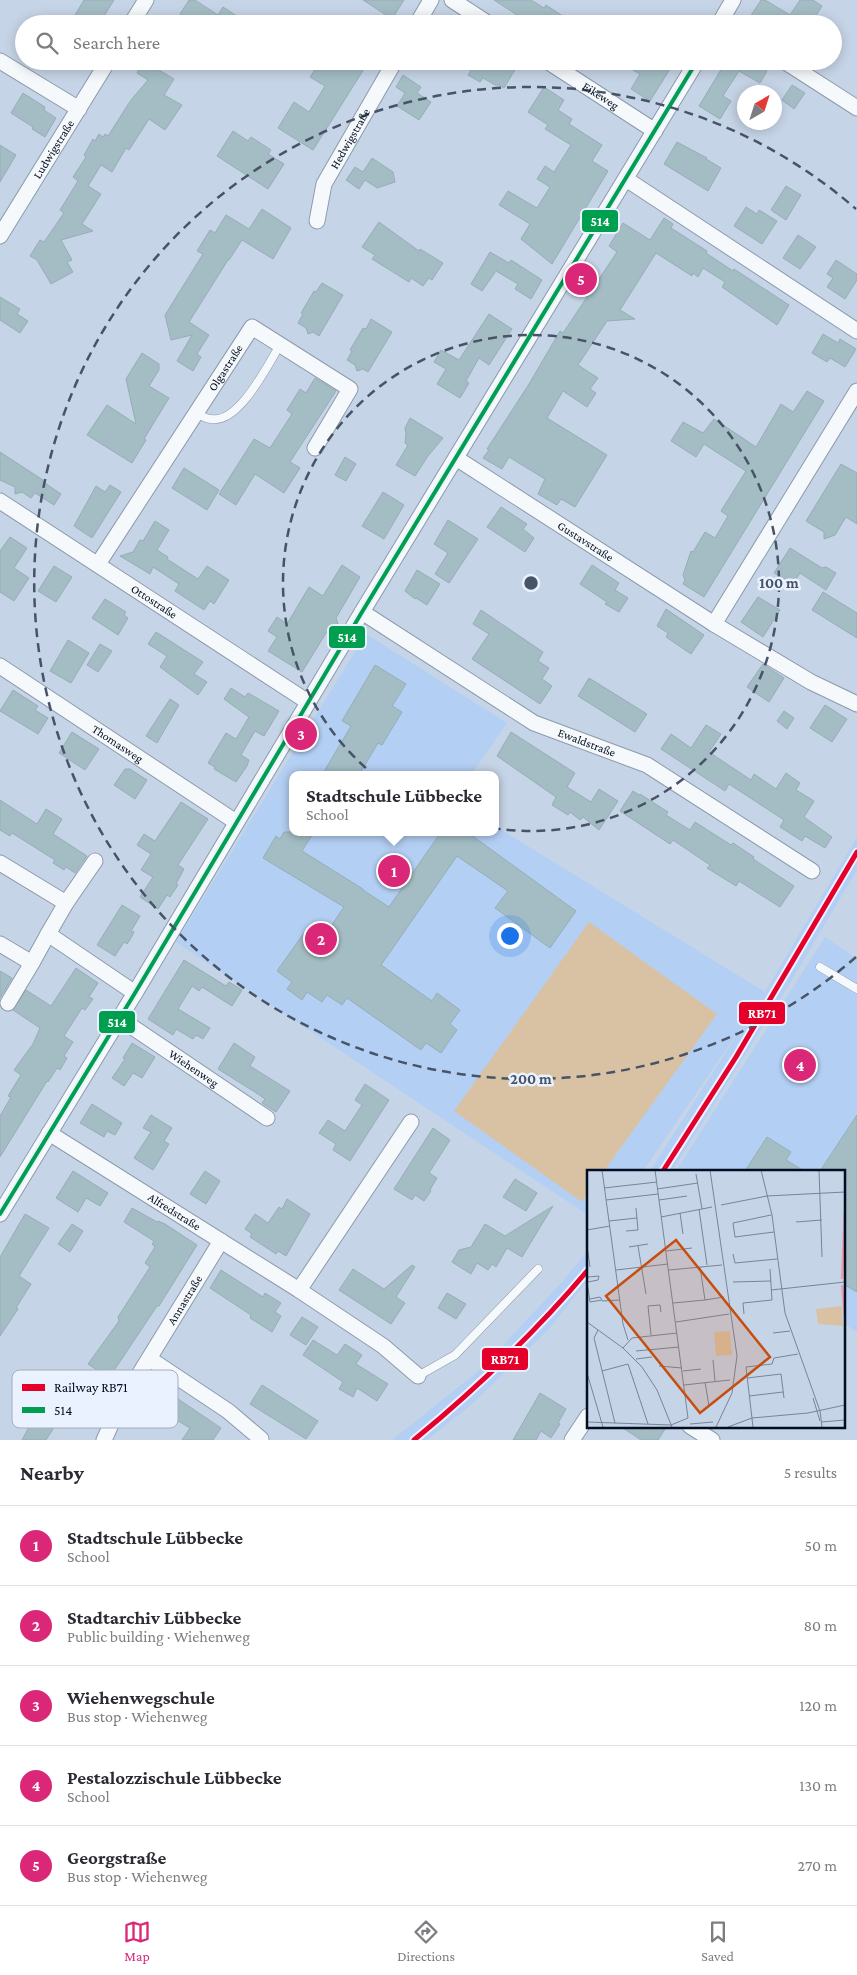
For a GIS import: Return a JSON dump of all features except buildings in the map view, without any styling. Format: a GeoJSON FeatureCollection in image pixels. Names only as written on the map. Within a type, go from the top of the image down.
{"type":"FeatureCollection","features":[{"type":"Feature","properties":{"kind":"street"},"geometry":{"type":"LineString","coordinates":[[137,15],[146,0]]}},
{"type":"Feature","properties":{"kind":"street"},"geometry":{"type":"LineString","coordinates":[[422,15],[431,0]]}},
{"type":"Feature","properties":{"kind":"street"},"geometry":{"type":"LineString","coordinates":[[452,0],[474,15]]}},
{"type":"Feature","properties":{"kind":"street"},"geometry":{"type":"LineString","coordinates":[[726,15],[733,0]]}},
{"type":"Feature","properties":{"kind":"street"},"geometry":{"type":"LineString","coordinates":[[0,61],[79,109]]}},
{"type":"Feature","properties":{"kind":"street","name":"Ludwigstraße"},"geometry":{"type":"LineString","coordinates":[[0,236],[103,70]]}},
{"type":"Feature","properties":{"kind":"street","name":"Hedwigstraße"},"geometry":{"type":"LineString","coordinates":[[317,221],[324,184],[390,70]]}},
{"type":"Feature","properties":{"kind":"street","name":"Eikeweg"},"geometry":{"type":"LineString","coordinates":[[561,70],[655,131]]}},
{"type":"Feature","properties":{"kind":"street"},"geometry":{"type":"LineString","coordinates":[[0,1214],[691,70]]}},
{"type":"Feature","properties":{"kind":"street"},"geometry":{"type":"LineString","coordinates":[[798,70],[857,108]]}},
{"type":"Feature","properties":{"kind":"street"},"geometry":{"type":"LineString","coordinates":[[626,179],[857,331]]}},
{"type":"Feature","properties":{"kind":"street","name":"Olgastraße"},"geometry":{"type":"LineString","coordinates":[[98,564],[252,328],[350,388],[315,448]]}},
{"type":"Feature","properties":{"kind":"street"},"geometry":{"type":"LineString","coordinates":[[714,624],[857,391]]}},
{"type":"Feature","properties":{"kind":"street","name":"Gustavstraße"},"geometry":{"type":"LineString","coordinates":[[456,458],[714,624],[811,682],[857,704]]}},
{"type":"Feature","properties":{"kind":"street","name":"Ottostraße"},"geometry":{"type":"LineString","coordinates":[[0,501],[308,702]]}},
{"type":"Feature","properties":{"kind":"street","name":"Ewaldstraße"},"geometry":{"type":"LineString","coordinates":[[362,612],[534,723],[648,764],[812,871]]}},
{"type":"Feature","properties":{"kind":"street","name":"Thomasweg"},"geometry":{"type":"LineString","coordinates":[[0,666],[236,822]]}},
{"type":"Feature","properties":{"kind":"street"},"geometry":{"type":"LineString","coordinates":[[8,1002],[66,903],[95,861]]}},
{"type":"Feature","properties":{"kind":"street"},"geometry":{"type":"LineString","coordinates":[[0,862],[66,903]]}},
{"type":"Feature","properties":{"kind":"street"},"geometry":{"type":"LineString","coordinates":[[48,934],[135,993]]}},
{"type":"Feature","properties":{"kind":"street"},"geometry":{"type":"LineString","coordinates":[[0,944],[32,963]]}},
{"type":"Feature","properties":{"kind":"street","name":"Wiehenweg"},"geometry":{"type":"LineString","coordinates":[[119,1018],[267,1118]]}},
{"type":"Feature","properties":{"kind":"street"},"geometry":{"type":"LineString","coordinates":[[299,1290],[411,1122]]}},
{"type":"Feature","properties":{"kind":"street","name":"Alfredstraße"},"geometry":{"type":"LineString","coordinates":[[50,1133],[299,1290],[383,1346],[418,1376]]}},
{"type":"Feature","properties":{"kind":"street","name":"Annastraße"},"geometry":{"type":"LineString","coordinates":[[143,1370],[221,1241]]}},
{"type":"Feature","properties":{"kind":"street"},"geometry":{"type":"LineString","coordinates":[[150,1359],[166,1370]]}},
{"type":"Feature","properties":{"kind":"street"},"geometry":{"type":"LineString","coordinates":[[178,1378],[228,1411],[260,1439]]}},
{"type":"Feature","properties":{"kind":"street"},"geometry":{"type":"LineString","coordinates":[[572,1440],[587,1418]]}},
{"type":"Feature","properties":{"kind":"street","name":"Annastraße"},"geometry":{"type":"LineString","coordinates":[[104,1440],[109,1428]]}},
{"type":"Feature","properties":{"kind":"street"},"geometry":{"type":"LineString","coordinates":[[693,1428],[712,1440]]}},
{"type":"Feature","properties":{"kind":"lane"},"geometry":{"type":"LineString","coordinates":[[196,413],[211,419],[223,418],[235,411],[244,401],[280,345]]}},
{"type":"Feature","properties":{"kind":"lane"},"geometry":{"type":"LineString","coordinates":[[820,967],[857,989]]}},
{"type":"Feature","properties":{"kind":"lane"},"geometry":{"type":"LineString","coordinates":[[418,1376],[455,1355],[538,1269]]}},
{"type":"Feature","properties":{"kind":"shaded area"},"geometry":{"type":"Polygon","coordinates":[[[366,634],[507,723],[474,771],[289,771],[289,836],[499,836],[499,828],[765,992],[857,837],[857,870],[790,983],[673,1170],[651,1170],[749,1016],[644,1170],[587,1170],[587,1214],[176,942],[366,634]]]}},
{"type":"Feature","properties":{"kind":"shaded area"},"geometry":{"type":"Polygon","coordinates":[[[589,922],[717,1014],[605,1170],[587,1170],[587,1194],[582,1202],[454,1111],[589,922]]]}},
{"type":"Feature","properties":{"kind":"shaded area"},"geometry":{"type":"Polygon","coordinates":[[[825,937],[857,959],[857,1332],[844,1324],[844,1170],[677,1170],[825,937]]]}},
{"type":"Feature","properties":{"kind":"shaded area"},"geometry":{"type":"Polygon","coordinates":[[[587,1252],[587,1281],[548,1330],[471,1405],[427,1440],[392,1440],[481,1369],[587,1252]]]}},
{"type":"Feature","properties":{"kind":"rail line","name":"RB71"},"geometry":{"type":"LineString","coordinates":[[664,1170],[736,1057],[857,852]]}},
{"type":"Feature","properties":{"kind":"rail line","name":"RB71"},"geometry":{"type":"LineString","coordinates":[[414,1440],[505,1359],[587,1271]]}},
{"type":"Feature","properties":{"kind":"transit line","name":"514"},"geometry":{"type":"LineString","coordinates":[[0,1214],[135,993],[362,612],[692,70]]}},
{"type":"Feature","properties":{"kind":"place","name":"Georgstraße"},"geometry":{"type":"Point","coordinates":[581,279]}},
{"type":"Feature","properties":{"kind":"place","name":"Wiehenwegschule"},"geometry":{"type":"Point","coordinates":[301,734]}},
{"type":"Feature","properties":{"kind":"place","name":"Stadtschule Lübbecke"},"geometry":{"type":"Point","coordinates":[394,871]}},
{"type":"Feature","properties":{"kind":"place","name":"Stadtarchiv Lübbecke"},"geometry":{"type":"Point","coordinates":[321,939]}},
{"type":"Feature","properties":{"kind":"place","name":"Pestalozzischule Lübbecke"},"geometry":{"type":"Point","coordinates":[800,1065]}}]}
